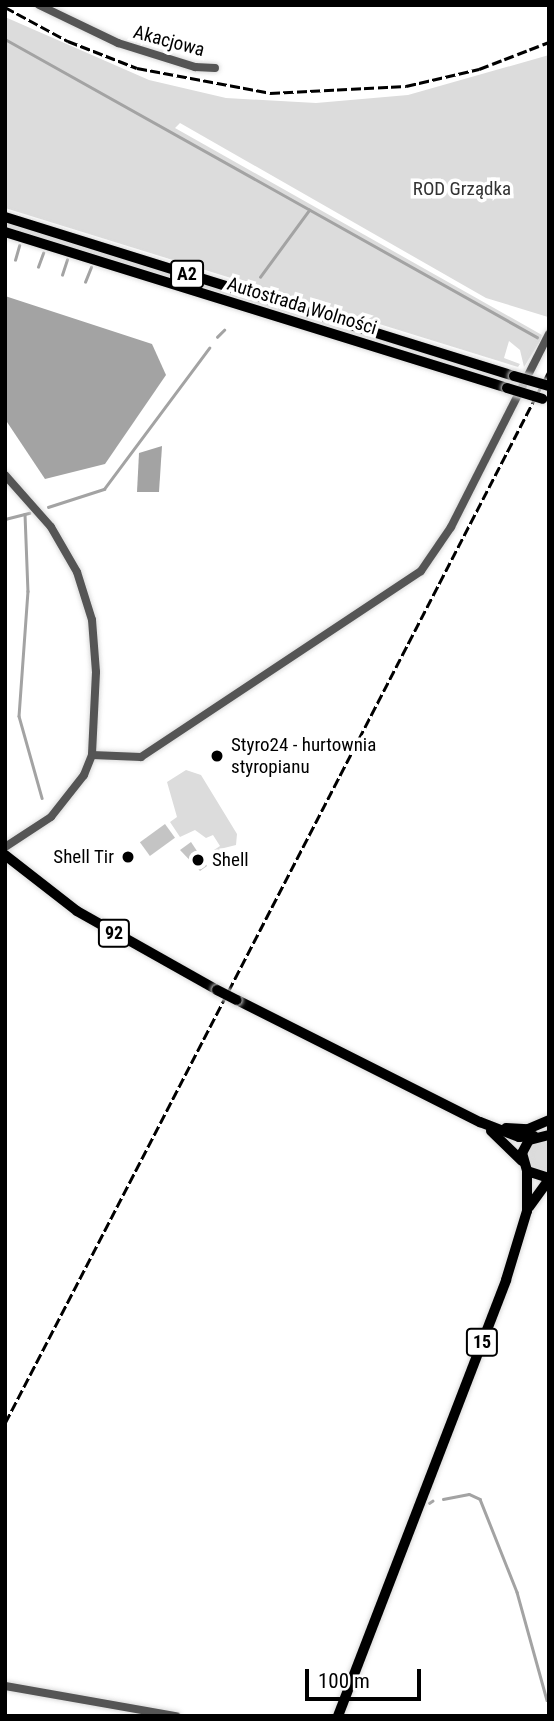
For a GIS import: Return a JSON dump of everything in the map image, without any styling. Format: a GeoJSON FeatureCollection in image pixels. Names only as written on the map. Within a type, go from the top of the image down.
{"type":"FeatureCollection","features":[{"type":"Feature","properties":{"kind":"highway","name":"Autostrada Wolności"},"geometry":{"type":"LineString","coordinates":[[5,217],[549,386]]}},
{"type":"Feature","properties":{"kind":"highway","name":"Autostrada Wolności"},"geometry":{"type":"LineString","coordinates":[[5,232],[545,400]]}},
{"type":"Feature","properties":{"kind":"main road","name":"92"},"geometry":{"type":"LineString","coordinates":[[5,855],[95,922],[237,1000],[480,1122],[519,1137],[544,1133]]}},
{"type":"Feature","properties":{"kind":"main road","name":"92"},"geometry":{"type":"LineString","coordinates":[[480,1122],[520,1130],[549,1120]]}},
{"type":"Feature","properties":{"kind":"main road","name":"92"},"geometry":{"type":"LineString","coordinates":[[480,1122],[517,1150],[525,1166]]}},
{"type":"Feature","properties":{"kind":"main road","name":"15"},"geometry":{"type":"LineString","coordinates":[[527,1211],[526,1144],[544,1133]]}},
{"type":"Feature","properties":{"kind":"main road","name":"15"},"geometry":{"type":"LineString","coordinates":[[338,1716],[495,1310],[527,1211],[549,1179],[525,1166]]}},
{"type":"Feature","properties":{"kind":"street","name":"Akacjowa"},"geometry":{"type":"LineString","coordinates":[[39,5],[118,43],[195,67],[215,68]]}},
{"type":"Feature","properties":{"kind":"street"},"geometry":{"type":"LineString","coordinates":[[92,755],[130,760],[151,751],[421,571],[451,527],[549,334]]}},
{"type":"Feature","properties":{"kind":"street"},"geometry":{"type":"LineString","coordinates":[[5,475],[60,540],[89,605],[96,662],[92,755],[72,796],[5,848]]}},
{"type":"Feature","properties":{"kind":"street"},"geometry":{"type":"LineString","coordinates":[[5,1686],[176,1716]]}},
{"type":"Feature","properties":{"kind":"green space","name":"ROD Grządka"},"geometry":{"type":"Polygon","coordinates":[[[5,17],[149,80],[226,98],[316,103],[408,95],[549,55],[548,317],[486,298],[180,123],[175,128],[542,335],[524,367],[520,350],[509,341],[504,358],[520,364],[518,367],[5,208],[5,17]]]}},
{"type":"Feature","properties":{"kind":"green space"},"geometry":{"type":"Polygon","coordinates":[[[5,222],[511,380],[5,227],[5,222]]]}},
{"type":"Feature","properties":{"kind":"green space"},"geometry":{"type":"Polygon","coordinates":[[[186,770],[201,775],[237,834],[236,845],[220,849],[218,857],[214,850],[220,846],[213,835],[206,838],[195,830],[180,837],[170,822],[177,817],[167,782],[186,770]]]}},
{"type":"Feature","properties":{"kind":"green space"},"geometry":{"type":"Polygon","coordinates":[[[549,1140],[549,1173],[542,1173],[531,1167],[527,1154],[532,1144],[549,1140]]]}},
{"type":"Feature","properties":{"kind":"shaded area"},"geometry":{"type":"Polygon","coordinates":[[[5,296],[152,344],[166,375],[105,464],[45,479],[5,419],[5,296]]]}},
{"type":"Feature","properties":{"kind":"shaded area"},"geometry":{"type":"Polygon","coordinates":[[[162,446],[159,492],[137,492],[139,453],[162,446]]]}},
{"type":"Feature","properties":{"kind":"building","name":"Shell"},"geometry":{"type":"Polygon","coordinates":[[[165,824],[175,838],[150,856],[140,842],[165,824]]]}},
{"type":"Feature","properties":{"kind":"building"},"geometry":{"type":"Polygon","coordinates":[[[191,842],[207,866],[200,871],[180,850],[191,842]]]}},
{"type":"Feature","properties":{"kind":"waterway"},"geometry":{"type":"LineString","coordinates":[[5,39],[537,337]]}},
{"type":"Feature","properties":{"kind":"waterway"},"geometry":{"type":"LineString","coordinates":[[260,277],[309,210]]}},
{"type":"Feature","properties":{"kind":"waterway"},"geometry":{"type":"LineString","coordinates":[[15,260],[19,246]]}},
{"type":"Feature","properties":{"kind":"waterway"},"geometry":{"type":"LineString","coordinates":[[38,267],[43,253]]}},
{"type":"Feature","properties":{"kind":"waterway"},"geometry":{"type":"LineString","coordinates":[[62,275],[67,260]]}},
{"type":"Feature","properties":{"kind":"waterway"},"geometry":{"type":"LineString","coordinates":[[85,282],[91,267]]}},
{"type":"Feature","properties":{"kind":"waterway"},"geometry":{"type":"LineString","coordinates":[[217,337],[224,330]]}},
{"type":"Feature","properties":{"kind":"waterway"},"geometry":{"type":"LineString","coordinates":[[48,507],[104,489],[209,348]]}},
{"type":"Feature","properties":{"kind":"waterway"},"geometry":{"type":"LineString","coordinates":[[5,519],[29,513]]}},
{"type":"Feature","properties":{"kind":"waterway"},"geometry":{"type":"LineString","coordinates":[[25,514],[28,591],[19,716],[42,798]]}},
{"type":"Feature","properties":{"kind":"waterway"},"geometry":{"type":"LineString","coordinates":[[443,1499],[469,1494],[480,1499],[517,1592],[547,1700]]}},
{"type":"Feature","properties":{"kind":"railway"},"geometry":{"type":"LineString","coordinates":[[5,7],[68,41],[137,68],[270,93],[406,86],[479,69],[549,42]]}},
{"type":"Feature","properties":{"kind":"railway"},"geometry":{"type":"LineString","coordinates":[[5,1423],[549,371]]}},
{"type":"Feature","properties":{"kind":"place","name":"Styro24 - hurtownia styropianu"},"geometry":{"type":"Point","coordinates":[217,756]}},
{"type":"Feature","properties":{"kind":"place","name":"Shell Tir"},"geometry":{"type":"Point","coordinates":[128,857]}},
{"type":"Feature","properties":{"kind":"place","name":"Shell"},"geometry":{"type":"Point","coordinates":[198,860]}}]}
